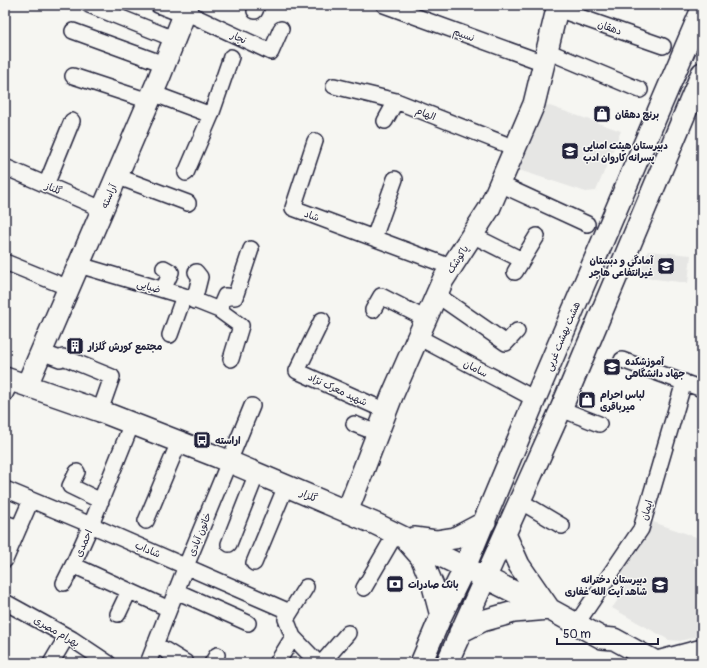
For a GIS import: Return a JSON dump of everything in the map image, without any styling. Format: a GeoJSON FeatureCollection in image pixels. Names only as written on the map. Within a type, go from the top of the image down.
{"type":"FeatureCollection","features":[{"type":"Feature","properties":{"kind":"main road","name":"پاکوشک"},"geometry":{"type":"LineString","coordinates":[[347,512],[386,411],[443,280],[489,208],[534,104],[558,7]]}},
{"type":"Feature","properties":{"kind":"main road","name":"هشت بهشت غربی"},"geometry":{"type":"LineString","coordinates":[[420,663],[440,616],[466,567],[535,398],[702,9]]}},
{"type":"Feature","properties":{"kind":"main road","name":"آراسته"},"geometry":{"type":"LineString","coordinates":[[12,385],[41,352],[151,97],[186,11]]}},
{"type":"Feature","properties":{"kind":"main road"},"geometry":{"type":"LineString","coordinates":[[447,663],[485,576],[520,502],[698,94],[702,73]]}},
{"type":"Feature","properties":{"kind":"main road","name":"گلزار"},"geometry":{"type":"LineString","coordinates":[[12,385],[100,411],[257,473],[399,535],[485,576],[577,623],[602,638],[614,639],[655,662]]}},
{"type":"Feature","properties":{"kind":"main road"},"geometry":{"type":"LineString","coordinates":[[399,535],[436,541],[455,538],[485,522]]}},
{"type":"Feature","properties":{"kind":"main road"},"geometry":{"type":"LineString","coordinates":[[460,632],[482,621],[514,612],[549,609],[519,565],[505,534]]}},
{"type":"Feature","properties":{"kind":"main road"},"geometry":{"type":"LineString","coordinates":[[399,535],[421,557],[433,586],[440,616]]}},
{"type":"Feature","properties":{"kind":"main road","name":"گلزار"},"geometry":{"type":"LineString","coordinates":[[602,638],[608,650],[631,663]]}},
{"type":"Feature","properties":{"kind":"street"},"geometry":{"type":"LineString","coordinates":[[89,5],[174,39]]}},
{"type":"Feature","properties":{"kind":"street"},"geometry":{"type":"LineString","coordinates":[[158,5],[186,11]]}},
{"type":"Feature","properties":{"kind":"street","name":"نسیم"},"geometry":{"type":"LineString","coordinates":[[384,5],[545,57],[640,90]]}},
{"type":"Feature","properties":{"kind":"street","name":"دهقان"},"geometry":{"type":"LineString","coordinates":[[558,7],[663,46]]}},
{"type":"Feature","properties":{"kind":"street","name":"نجار"},"geometry":{"type":"LineString","coordinates":[[186,11],[271,52],[281,29]]}},
{"type":"Feature","properties":{"kind":"street"},"geometry":{"type":"LineString","coordinates":[[73,31],[164,64]]}},
{"type":"Feature","properties":{"kind":"street"},"geometry":{"type":"LineString","coordinates":[[186,173],[211,115],[231,57]]}},
{"type":"Feature","properties":{"kind":"street"},"geometry":{"type":"LineString","coordinates":[[73,76],[211,115]]}},
{"type":"Feature","properties":{"kind":"street","name":"الهام"},"geometry":{"type":"LineString","coordinates":[[334,86],[396,101],[515,148]]}},
{"type":"Feature","properties":{"kind":"street"},"geometry":{"type":"LineString","coordinates":[[385,121],[396,101]]}},
{"type":"Feature","properties":{"kind":"street"},"geometry":{"type":"LineString","coordinates":[[46,185],[72,121]]}},
{"type":"Feature","properties":{"kind":"street","name":"شاد"},"geometry":{"type":"LineString","coordinates":[[315,141],[293,208],[451,267]]}},
{"type":"Feature","properties":{"kind":"street","name":"گلناز"},"geometry":{"type":"LineString","coordinates":[[5,167],[102,209]]}},
{"type":"Feature","properties":{"kind":"street"},"geometry":{"type":"LineString","coordinates":[[116,176],[188,203]]}},
{"type":"Feature","properties":{"kind":"street"},"geometry":{"type":"LineString","coordinates":[[374,238],[395,179]]}},
{"type":"Feature","properties":{"kind":"street"},"geometry":{"type":"LineString","coordinates":[[500,184],[586,224]]}},
{"type":"Feature","properties":{"kind":"street"},"geometry":{"type":"LineString","coordinates":[[472,235],[518,266],[537,236]]}},
{"type":"Feature","properties":{"kind":"street"},"geometry":{"type":"LineString","coordinates":[[218,310],[225,296],[234,297],[251,249]]}},
{"type":"Feature","properties":{"kind":"street"},"geometry":{"type":"LineString","coordinates":[[5,262],[69,288]]}},
{"type":"Feature","properties":{"kind":"street","name":"ضیایی"},"geometry":{"type":"LineString","coordinates":[[79,265],[163,290],[218,310],[241,326],[231,359]]}},
{"type":"Feature","properties":{"kind":"street"},"geometry":{"type":"LineString","coordinates":[[163,290],[171,272],[164,268]]}},
{"type":"Feature","properties":{"kind":"street"},"geometry":{"type":"LineString","coordinates":[[170,335],[200,277],[196,272]]}},
{"type":"Feature","properties":{"kind":"street"},"geometry":{"type":"LineString","coordinates":[[437,295],[506,343],[517,331]]}},
{"type":"Feature","properties":{"kind":"street"},"geometry":{"type":"LineString","coordinates":[[373,310],[381,296],[426,319]]}},
{"type":"Feature","properties":{"kind":"street","name":"شهید معرک نژاد"},"geometry":{"type":"LineString","coordinates":[[322,320],[297,371],[386,411]]}},
{"type":"Feature","properties":{"kind":"street","name":"سامان"},"geometry":{"type":"LineString","coordinates":[[418,338],[535,398]]}},
{"type":"Feature","properties":{"kind":"street"},"geometry":{"type":"LineString","coordinates":[[41,352],[60,359],[63,357],[112,377],[100,411]]}},
{"type":"Feature","properties":{"kind":"street"},"geometry":{"type":"LineString","coordinates":[[622,360],[702,389]]}},
{"type":"Feature","properties":{"kind":"street","name":"ایمان"},"geometry":{"type":"LineString","coordinates":[[577,623],[640,529],[684,382]]}},
{"type":"Feature","properties":{"kind":"street","name":"خاتون آبادی"},"geometry":{"type":"LineString","coordinates":[[148,663],[168,609],[252,406]]}},
{"type":"Feature","properties":{"kind":"street"},"geometry":{"type":"LineString","coordinates":[[561,409],[598,424]]}},
{"type":"Feature","properties":{"kind":"street","name":"احمدی"},"geometry":{"type":"LineString","coordinates":[[132,423],[101,501],[73,565],[168,609]]}},
{"type":"Feature","properties":{"kind":"street"},"geometry":{"type":"LineString","coordinates":[[354,424],[377,433]]}},
{"type":"Feature","properties":{"kind":"street"},"geometry":{"type":"LineString","coordinates":[[146,520],[179,442]]}},
{"type":"Feature","properties":{"kind":"street"},"geometry":{"type":"LineString","coordinates":[[77,472],[70,486],[101,501]]}},
{"type":"Feature","properties":{"kind":"street"},"geometry":{"type":"LineString","coordinates":[[229,544],[257,473]]}},
{"type":"Feature","properties":{"kind":"street"},"geometry":{"type":"LineString","coordinates":[[254,563],[286,486]]}},
{"type":"Feature","properties":{"kind":"street","name":"شاداب"},"geometry":{"type":"LineString","coordinates":[[5,490],[91,525],[290,612]]}},
{"type":"Feature","properties":{"kind":"street"},"geometry":{"type":"LineString","coordinates":[[5,560],[31,500]]}},
{"type":"Feature","properties":{"kind":"street"},"geometry":{"type":"LineString","coordinates":[[520,502],[562,526]]}},
{"type":"Feature","properties":{"kind":"street"},"geometry":{"type":"LineString","coordinates":[[5,523],[19,528]]}},
{"type":"Feature","properties":{"kind":"street"},"geometry":{"type":"LineString","coordinates":[[364,588],[399,535]]}},
{"type":"Feature","properties":{"kind":"street"},"geometry":{"type":"LineString","coordinates":[[64,583],[73,565]]}},
{"type":"Feature","properties":{"kind":"street"},"geometry":{"type":"LineString","coordinates":[[306,587],[286,619],[293,637],[318,663]]}},
{"type":"Feature","properties":{"kind":"street"},"geometry":{"type":"LineString","coordinates":[[118,614],[129,590]]}},
{"type":"Feature","properties":{"kind":"street"},"geometry":{"type":"LineString","coordinates":[[176,591],[248,623]]}},
{"type":"Feature","properties":{"kind":"street","name":"بهرام مصری"},"geometry":{"type":"LineString","coordinates":[[5,602],[67,636],[108,663]]}},
{"type":"Feature","properties":{"kind":"street"},"geometry":{"type":"LineString","coordinates":[[322,663],[348,632]]}},
{"type":"Feature","properties":{"kind":"street"},"geometry":{"type":"LineString","coordinates":[[50,663],[67,636]]}},
{"type":"Feature","properties":{"kind":"street"},"geometry":{"type":"LineString","coordinates":[[277,663],[293,637]]}},
{"type":"Feature","properties":{"kind":"street"},"geometry":{"type":"LineString","coordinates":[[155,644],[186,663]]}},
{"type":"Feature","properties":{"kind":"street"},"geometry":{"type":"LineString","coordinates":[[655,662],[702,647]]}},
{"type":"Feature","properties":{"kind":"shaded area","name":"دبیرستان هیئت امنایی پسرانه کاروان ادب"},"geometry":{"type":"Polygon","coordinates":[[[544,104],[621,131],[596,191],[586,192],[519,170],[544,104]]]}},
{"type":"Feature","properties":{"kind":"shaded area","name":"آمادگی و دبستان غیرانتفاعی هاجر"},"geometry":{"type":"Polygon","coordinates":[[[648,251],[691,255],[688,283],[638,277],[648,251]]]}},
{"type":"Feature","properties":{"kind":"shaded area","name":"دبیرستان دخترانه شاهد آیت الله غفاری"},"geometry":{"type":"Polygon","coordinates":[[[653,522],[702,539],[702,549],[693,562],[702,568],[702,635],[680,641],[669,640],[612,608],[625,590],[613,581],[653,522]]]}},
{"type":"Feature","properties":{"kind":"place","name":"برنج دهقان"},"geometry":{"type":"Point","coordinates":[602,114]}},
{"type":"Feature","properties":{"kind":"place","name":"دبیرستان هیئت امنایی پسرانه کاروان ادب"},"geometry":{"type":"Point","coordinates":[570,151]}},
{"type":"Feature","properties":{"kind":"place","name":"آمادگی و دبستان غیرانتفاعی هاجر"},"geometry":{"type":"Point","coordinates":[666,266]}},
{"type":"Feature","properties":{"kind":"place","name":"مجتمع کورش گلزار"},"geometry":{"type":"Point","coordinates":[75,346]}},
{"type":"Feature","properties":{"kind":"place","name":"آموزشکده جهاد دانشگاهی"},"geometry":{"type":"Point","coordinates":[612,367]}},
{"type":"Feature","properties":{"kind":"place","name":"لباس احرام میرباقری"},"geometry":{"type":"Point","coordinates":[587,400]}},
{"type":"Feature","properties":{"kind":"place","name":"اراسته"},"geometry":{"type":"Point","coordinates":[202,440]}},
{"type":"Feature","properties":{"kind":"place","name":"بانک صادرات"},"geometry":{"type":"Point","coordinates":[395,584]}},
{"type":"Feature","properties":{"kind":"place","name":"دبیرستان دخترانه شاهد آیت الله غفاری"},"geometry":{"type":"Point","coordinates":[660,585]}}]}
